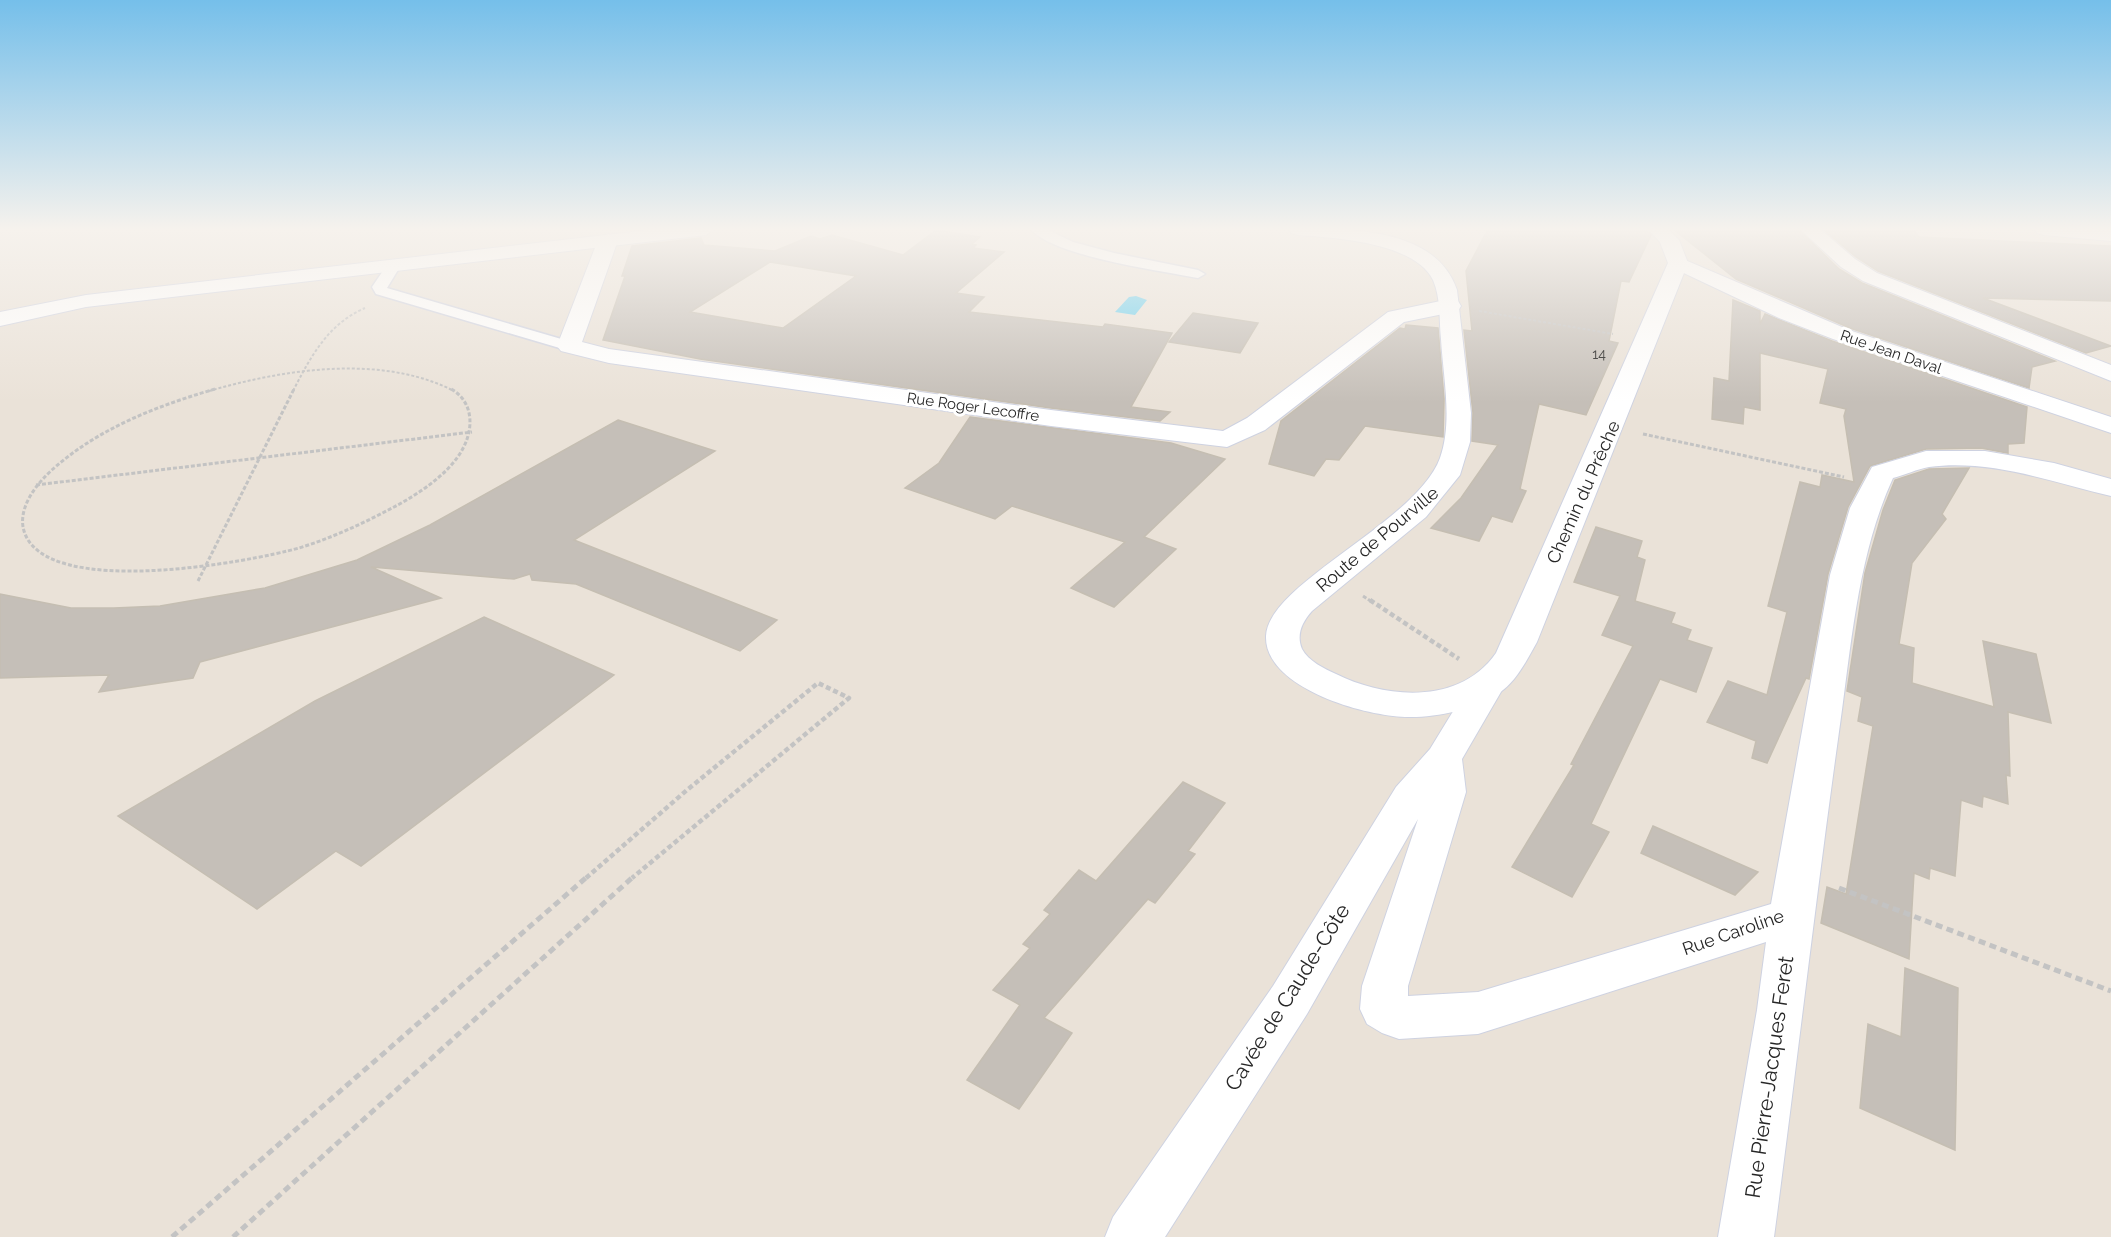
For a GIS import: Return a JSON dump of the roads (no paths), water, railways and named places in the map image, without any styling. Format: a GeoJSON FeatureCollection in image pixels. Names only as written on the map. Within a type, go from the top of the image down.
{"type":"FeatureCollection","features":[{"type":"Feature","properties":{"kind":"street"},"geometry":{"type":"LineString","coordinates":[[0,319],[86,301],[208,287]]}},
{"type":"Feature","properties":{"kind":"street"},"geometry":{"type":"LineString","coordinates":[[569,346],[591,287]]}},
{"type":"Feature","properties":{"kind":"street","name":"Route de Pourville"},"geometry":{"type":"LineString","coordinates":[[1444,287],[1450,306],[1458,429],[1454,456],[1444,482],[1414,512],[1339,570],[1298,606],[1286,623],[1282,638],[1286,652],[1301,668],[1321,683],[1348,693],[1405,706],[1469,681]]}},
{"type":"Feature","properties":{"kind":"street","name":"Chemin du Prêche"},"geometry":{"type":"LineString","coordinates":[[1469,681],[1507,666],[1520,642],[1568,522],[1612,427],[1668,287]]}},
{"type":"Feature","properties":{"kind":"street","name":"Rue Jean Daval"},"geometry":{"type":"LineString","coordinates":[[1731,287],[1759,302],[1851,339],[2111,425]]}},
{"type":"Feature","properties":{"kind":"street"},"geometry":{"type":"LineString","coordinates":[[1894,287],[2111,374]]}},
{"type":"Feature","properties":{"kind":"street","name":"Rue Roger Lecoffre"},"geometry":{"type":"LineString","coordinates":[[569,346],[609,356],[1051,418],[1227,439],[1256,424],[1396,317],[1413,310],[1428,311],[1450,306]]}},
{"type":"Feature","properties":{"kind":"street"},"geometry":{"type":"LineString","coordinates":[[1795,895],[1846,575],[1865,508],[1882,473],[1926,459],[1985,459],[2054,471],[2111,488]]}},
{"type":"Feature","properties":{"kind":"street"},"geometry":{"type":"LineString","coordinates":[[1443,759],[1469,681]]}},
{"type":"Feature","properties":{"kind":"street","name":"Rue Caroline"},"geometry":{"type":"LineString","coordinates":[[1443,759],[1446,792],[1385,986],[1383,1010],[1399,1018],[1478,1013],[1795,895]]}},
{"type":"Feature","properties":{"kind":"street","name":"Cavée de Caude-Côte"},"geometry":{"type":"LineString","coordinates":[[1133,1237],[1290,1000],[1410,797],[1443,759]]}},
{"type":"Feature","properties":{"kind":"street","name":"Rue Pierre-Jacques Feret"},"geometry":{"type":"LineString","coordinates":[[1746,1237],[1781,1010],[1795,895]]}},
{"type":"Feature","properties":{"kind":"lane"},"geometry":{"type":"LineString","coordinates":[[379,287],[381,291],[569,346]]}},
{"type":"Feature","properties":{"kind":"water"},"geometry":{"type":"Polygon","coordinates":[[[1136,296],[1147,300],[1135,315],[1115,312],[1129,297],[1136,296]]]}}]}
